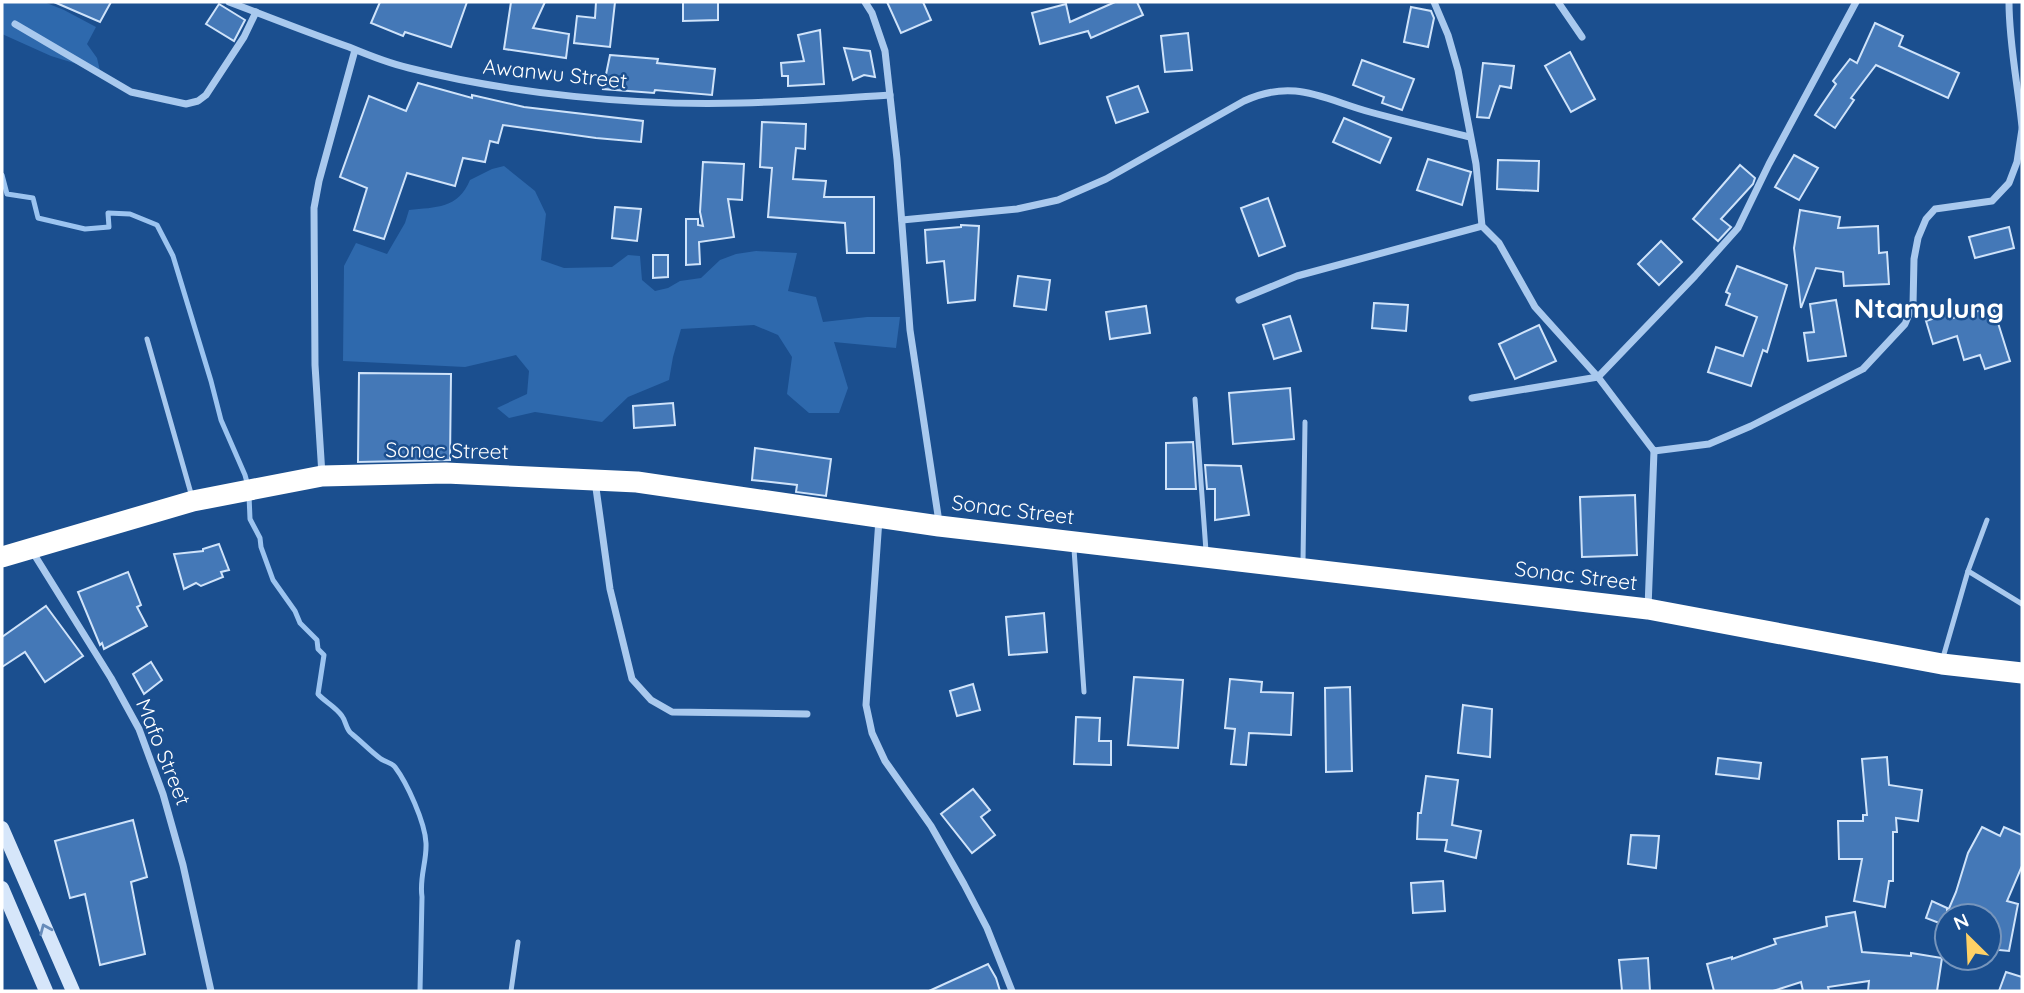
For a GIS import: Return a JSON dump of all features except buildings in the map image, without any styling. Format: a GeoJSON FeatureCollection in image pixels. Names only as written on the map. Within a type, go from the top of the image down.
{"type":"FeatureCollection","features":[{"type":"Feature","properties":{"kind":"highway","name":"Sonac Street"},"geometry":{"type":"LineString","coordinates":[[2,557],[199,500],[322,476],[446,473],[637,481],[939,526],[1648,609],[1942,664],[2022,673]]}},
{"type":"Feature","properties":{"kind":"main road"},"geometry":{"type":"LineString","coordinates":[[2,828],[73,991]]}},
{"type":"Feature","properties":{"kind":"main road"},"geometry":{"type":"LineString","coordinates":[[2,888],[46,991]]}},
{"type":"Feature","properties":{"kind":"street","name":"Awanwu Street"},"geometry":{"type":"LineString","coordinates":[[229,2],[405,68],[462,80],[592,98],[677,103],[739,103],[890,95]]}},
{"type":"Feature","properties":{"kind":"street"},"geometry":{"type":"LineString","coordinates":[[865,2],[872,13],[885,51],[911,330],[939,526]]}},
{"type":"Feature","properties":{"kind":"street"},"geometry":{"type":"LineString","coordinates":[[1434,2],[1448,35],[1458,70],[1476,163],[1482,226],[1499,243],[1535,307],[1598,377],[1654,451],[1648,609]]}},
{"type":"Feature","properties":{"kind":"street"},"geometry":{"type":"LineString","coordinates":[[1558,2],[1582,37]]}},
{"type":"Feature","properties":{"kind":"street"},"geometry":{"type":"LineString","coordinates":[[1472,398],[1598,377],[1738,228],[1769,164],[1856,2]]}},
{"type":"Feature","properties":{"kind":"street"},"geometry":{"type":"LineString","coordinates":[[1654,451],[1709,444],[1751,426],[1863,369],[1905,324],[1913,305],[1914,259],[1918,238],[1926,219],[1935,209],[1992,201],[2009,183],[2017,162],[2022,128],[2009,29],[2009,2]]}},
{"type":"Feature","properties":{"kind":"street"},"geometry":{"type":"LineString","coordinates":[[15,24],[131,92],[186,104],[198,101],[206,95],[244,37],[256,12]]}},
{"type":"Feature","properties":{"kind":"street"},"geometry":{"type":"LineString","coordinates":[[322,476],[315,365],[314,208],[355,50]]}},
{"type":"Feature","properties":{"kind":"street"},"geometry":{"type":"LineString","coordinates":[[902,220],[1017,209],[1058,200],[1106,179],[1244,101],[1258,94],[1275,91],[1292,90],[1321,94],[1361,109],[1470,137]]}},
{"type":"Feature","properties":{"kind":"street"},"geometry":{"type":"LineString","coordinates":[[1239,300],[1297,276],[1482,226]]}},
{"type":"Feature","properties":{"kind":"street"},"geometry":{"type":"LineString","coordinates":[[595,480],[610,589],[632,679],[651,700],[672,712],[807,714]]}},
{"type":"Feature","properties":{"kind":"street"},"geometry":{"type":"LineString","coordinates":[[880,517],[866,705],[872,733],[885,761],[931,826],[964,884],[987,928],[1012,991]]}},
{"type":"Feature","properties":{"kind":"street","name":"Mafo Street"},"geometry":{"type":"LineString","coordinates":[[29,548],[111,677],[139,729],[163,794],[180,853],[211,991]]}},
{"type":"Feature","properties":{"kind":"lane"},"geometry":{"type":"LineString","coordinates":[[147,339],[199,500]]}},
{"type":"Feature","properties":{"kind":"lane"},"geometry":{"type":"LineString","coordinates":[[1195,399],[1206,557]]}},
{"type":"Feature","properties":{"kind":"lane"},"geometry":{"type":"LineString","coordinates":[[1303,569],[1305,422]]}},
{"type":"Feature","properties":{"kind":"lane"},"geometry":{"type":"LineString","coordinates":[[1942,664],[1968,571],[1987,520]]}},
{"type":"Feature","properties":{"kind":"lane"},"geometry":{"type":"LineString","coordinates":[[1074,542],[1084,692]]}},
{"type":"Feature","properties":{"kind":"lane"},"geometry":{"type":"LineString","coordinates":[[1968,571],[2022,604]]}},
{"type":"Feature","properties":{"kind":"lane"},"geometry":{"type":"LineString","coordinates":[[511,991],[518,942]]}},
{"type":"Feature","properties":{"kind":"shaded area"},"geometry":{"type":"Polygon","coordinates":[[[2,2],[44,2],[96,27],[87,44],[97,58],[100,71],[51,56],[2,34],[2,2]]]}},
{"type":"Feature","properties":{"kind":"shaded area"},"geometry":{"type":"Polygon","coordinates":[[[504,166],[535,191],[546,214],[541,260],[564,268],[612,267],[628,255],[640,256],[642,280],[655,291],[680,281],[701,278],[720,260],[736,254],[756,251],[797,253],[788,291],[816,297],[823,322],[867,317],[900,317],[896,348],[834,342],[848,388],[839,413],[809,413],[787,394],[792,357],[778,335],[754,325],[681,329],[669,380],[628,397],[602,422],[535,412],[509,418],[497,408],[527,394],[529,371],[516,355],[465,367],[343,361],[344,266],[356,243],[387,254],[405,223],[409,210],[445,205],[459,196],[470,180],[504,166]]]}},
{"type":"Feature","properties":{"kind":"waterway"},"geometry":{"type":"LineString","coordinates":[[2,175],[7,194],[33,198],[38,218],[85,229],[109,227],[108,213],[130,214],[157,225],[173,256],[221,420],[248,486]]}},
{"type":"Feature","properties":{"kind":"waterway"},"geometry":{"type":"LineString","coordinates":[[249,495],[250,519],[260,538],[273,580],[295,611],[300,623],[317,640],[318,649],[324,655],[318,694],[339,713],[350,732],[377,756],[395,767],[419,814],[426,843],[422,883],[420,991]]}},
{"type":"Feature","properties":{"kind":"district","name":"Ntamulung"},"geometry":{"type":"Point","coordinates":[1929,308]}}]}
